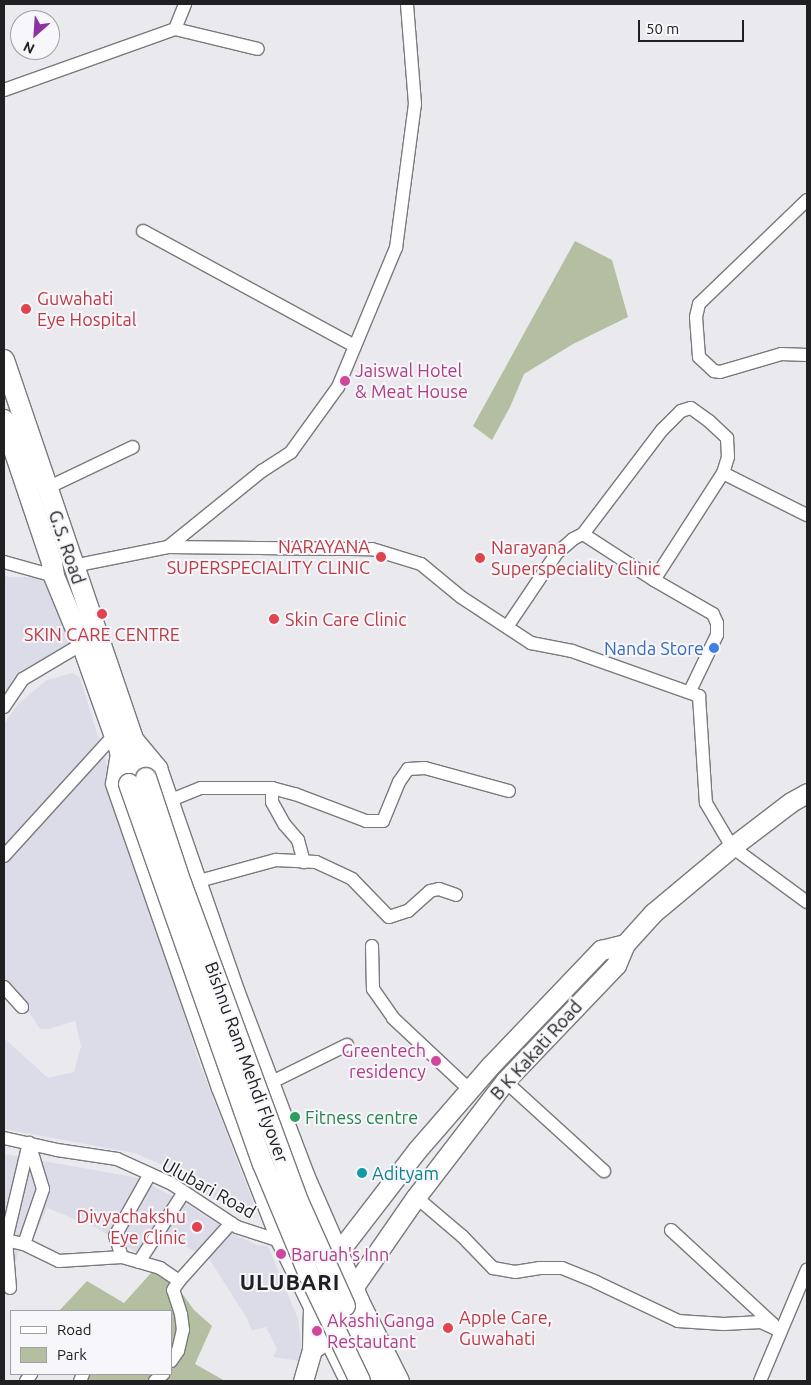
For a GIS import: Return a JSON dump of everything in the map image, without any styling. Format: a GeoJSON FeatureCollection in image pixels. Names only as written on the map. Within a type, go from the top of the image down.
{"type":"FeatureCollection","features":[{"type":"Feature","properties":{"kind":"main road","name":"G.S. Road"},"geometry":{"type":"LineString","coordinates":[[4,360],[73,566],[122,740]]}},
{"type":"Feature","properties":{"kind":"main road","name":"G.S. Road"},"geometry":{"type":"LineString","coordinates":[[4,420],[52,563],[54,576],[122,740]]}},
{"type":"Feature","properties":{"kind":"main road","name":"Bishnu Ram Mehdi Flyover"},"geometry":{"type":"LineString","coordinates":[[122,740],[181,883],[298,1201],[341,1298],[383,1381]]}},
{"type":"Feature","properties":{"kind":"main road","name":"Bishnu Ram Mehdi Flyover"},"geometry":{"type":"LineString","coordinates":[[138,781],[263,1164],[310,1277],[360,1381]]}},
{"type":"Feature","properties":{"kind":"main road","name":"B K Kakati Road"},"geometry":{"type":"LineString","coordinates":[[320,1344],[355,1286],[416,1197],[505,1081],[616,964],[624,944],[653,913],[732,847],[791,802],[807,793]]}},
{"type":"Feature","properties":{"kind":"main road"},"geometry":{"type":"LineString","coordinates":[[303,1381],[320,1344],[313,1309],[326,1273],[340,1250],[416,1150],[469,1089],[601,950],[624,944]]}},
{"type":"Feature","properties":{"kind":"street"},"geometry":{"type":"LineString","coordinates":[[175,29],[185,4]]}},
{"type":"Feature","properties":{"kind":"street"},"geometry":{"type":"LineString","coordinates":[[168,547],[262,471],[291,452],[338,387],[396,248],[415,104],[407,4]]}},
{"type":"Feature","properties":{"kind":"street"},"geometry":{"type":"LineString","coordinates":[[4,90],[175,29],[258,50]]}},
{"type":"Feature","properties":{"kind":"street"},"geometry":{"type":"LineString","coordinates":[[807,200],[699,304],[696,317],[699,357],[714,371],[720,372],[781,354],[807,355]]}},
{"type":"Feature","properties":{"kind":"street"},"geometry":{"type":"LineString","coordinates":[[143,231],[355,346]]}},
{"type":"Feature","properties":{"kind":"street"},"geometry":{"type":"LineString","coordinates":[[507,627],[557,553],[573,539],[583,534],[656,437],[681,411],[690,408],[709,421],[727,438],[728,457],[723,473],[654,580]]}},
{"type":"Feature","properties":{"kind":"street"},"geometry":{"type":"LineString","coordinates":[[47,488],[134,447]]}},
{"type":"Feature","properties":{"kind":"street"},"geometry":{"type":"LineString","coordinates":[[723,473],[807,515]]}},
{"type":"Feature","properties":{"kind":"street"},"geometry":{"type":"LineString","coordinates":[[583,534],[654,580],[713,614],[717,623],[717,635],[690,691]]}},
{"type":"Feature","properties":{"kind":"street"},"geometry":{"type":"LineString","coordinates":[[73,566],[168,547],[372,549],[420,564],[461,597],[531,643],[572,652],[700,696],[706,803],[732,847],[807,902]]}},
{"type":"Feature","properties":{"kind":"street"},"geometry":{"type":"LineString","coordinates":[[4,562],[54,576]]}},
{"type":"Feature","properties":{"kind":"street"},"geometry":{"type":"LineString","coordinates":[[4,707],[23,679],[82,644]]}},
{"type":"Feature","properties":{"kind":"street"},"geometry":{"type":"LineString","coordinates":[[122,740],[159,768],[273,1090],[306,1175],[355,1286],[401,1381]]}},
{"type":"Feature","properties":{"kind":"street"},"geometry":{"type":"LineString","coordinates":[[4,856],[122,740]]}},
{"type":"Feature","properties":{"kind":"street"},"geometry":{"type":"LineString","coordinates":[[122,740],[114,784],[218,1084],[280,1242],[313,1309]]}},
{"type":"Feature","properties":{"kind":"street"},"geometry":{"type":"LineString","coordinates":[[171,800],[201,788],[272,788],[295,794],[366,821],[383,821],[399,782],[408,769],[425,768],[509,791]]}},
{"type":"Feature","properties":{"kind":"street"},"geometry":{"type":"LineString","coordinates":[[272,788],[272,802],[285,825],[298,840],[304,862]]}},
{"type":"Feature","properties":{"kind":"street"},"geometry":{"type":"LineString","coordinates":[[199,881],[276,860],[316,862],[352,879],[389,917],[408,910],[430,891],[439,889],[456,895]]}},
{"type":"Feature","properties":{"kind":"street"},"geometry":{"type":"LineString","coordinates":[[372,946],[373,989],[393,1018],[469,1089]]}},
{"type":"Feature","properties":{"kind":"street"},"geometry":{"type":"LineString","coordinates":[[4,987],[22,1007]]}},
{"type":"Feature","properties":{"kind":"street"},"geometry":{"type":"LineString","coordinates":[[231,1116],[347,1045]]}},
{"type":"Feature","properties":{"kind":"street"},"geometry":{"type":"LineString","coordinates":[[218,1084],[264,1065]]}},
{"type":"Feature","properties":{"kind":"street"},"geometry":{"type":"LineString","coordinates":[[505,1081],[604,1171]]}},
{"type":"Feature","properties":{"kind":"street","name":"Ulubari Road"},"geometry":{"type":"LineString","coordinates":[[4,1138],[117,1159],[172,1184],[231,1223],[280,1242],[340,1250]]}},
{"type":"Feature","properties":{"kind":"street"},"geometry":{"type":"LineString","coordinates":[[11,1288],[6,1240],[28,1143]]}},
{"type":"Feature","properties":{"kind":"street"},"geometry":{"type":"LineString","coordinates":[[24,1244],[43,1189],[28,1143]]}},
{"type":"Feature","properties":{"kind":"street"},"geometry":{"type":"LineString","coordinates":[[122,1257],[115,1236],[150,1174]]}},
{"type":"Feature","properties":{"kind":"street"},"geometry":{"type":"LineString","coordinates":[[139,1262],[184,1192]]}},
{"type":"Feature","properties":{"kind":"street"},"geometry":{"type":"LineString","coordinates":[[416,1197],[462,1236],[493,1268],[515,1272],[539,1268],[562,1268],[678,1321],[724,1324],[760,1322],[780,1331]]}},
{"type":"Feature","properties":{"kind":"street"},"geometry":{"type":"LineString","coordinates":[[172,1359],[178,1350],[183,1330],[181,1314],[173,1290],[179,1280],[231,1223]]}},
{"type":"Feature","properties":{"kind":"street"},"geometry":{"type":"LineString","coordinates":[[671,1230],[780,1331]]}},
{"type":"Feature","properties":{"kind":"street"},"geometry":{"type":"LineString","coordinates":[[6,1240],[24,1244],[59,1261],[122,1257],[160,1268],[179,1280]]}},
{"type":"Feature","properties":{"kind":"street"},"geometry":{"type":"LineString","coordinates":[[760,1381],[807,1270]]}},
{"type":"Feature","properties":{"kind":"street"},"geometry":{"type":"LineString","coordinates":[[172,1337],[183,1330]]}},
{"type":"Feature","properties":{"kind":"street"},"geometry":{"type":"LineString","coordinates":[[320,1344],[348,1381]]}},
{"type":"Feature","properties":{"kind":"shaded area"},"geometry":{"type":"Polygon","coordinates":[[[4,575],[9,577],[47,577],[71,643],[68,650],[44,659],[21,677],[8,696],[8,690],[4,689],[4,575]]]}},
{"type":"Feature","properties":{"kind":"shaded area"},"geometry":{"type":"Polygon","coordinates":[[[73,673],[80,678],[198,1059],[253,1202],[255,1217],[246,1218],[163,1165],[134,1153],[4,1129],[4,1038],[48,1078],[74,1072],[81,1046],[75,1021],[48,1029],[40,1029],[14,989],[4,978],[4,724],[18,704],[47,680],[73,673]]]}},
{"type":"Feature","properties":{"kind":"shaded area"},"geometry":{"type":"Polygon","coordinates":[[[4,1154],[139,1178],[188,1205],[235,1235],[257,1245],[268,1246],[298,1319],[302,1349],[300,1361],[273,1357],[277,1349],[266,1327],[252,1330],[246,1317],[210,1260],[164,1234],[144,1257],[95,1227],[47,1208],[30,1246],[19,1248],[13,1274],[4,1272],[4,1154]]]}},
{"type":"Feature","properties":{"kind":"green space"},"geometry":{"type":"Polygon","coordinates":[[[575,241],[612,260],[628,317],[573,344],[524,374],[510,407],[492,440],[473,426],[575,241]]]}},
{"type":"Feature","properties":{"kind":"green space"},"geometry":{"type":"Polygon","coordinates":[[[160,1263],[194,1310],[212,1326],[195,1364],[225,1381],[82,1381],[87,1375],[172,1375],[172,1310],[60,1310],[87,1281],[124,1303],[160,1263]]]}},
{"type":"Feature","properties":{"kind":"place","name":"Guwahati Eye Hospital"},"geometry":{"type":"Point","coordinates":[26,309]}},
{"type":"Feature","properties":{"kind":"place","name":"Jaiswal Hotel & Meat House"},"geometry":{"type":"Point","coordinates":[345,381]}},
{"type":"Feature","properties":{"kind":"place","name":"NARAYANA SUPERSPECIALITY CLINIC"},"geometry":{"type":"Point","coordinates":[381,557]}},
{"type":"Feature","properties":{"kind":"place","name":"Narayana Superspeciality Clinic"},"geometry":{"type":"Point","coordinates":[480,558]}},
{"type":"Feature","properties":{"kind":"place","name":"SKIN CARE CENTRE"},"geometry":{"type":"Point","coordinates":[102,614]}},
{"type":"Feature","properties":{"kind":"place","name":"Skin Care Clinic"},"geometry":{"type":"Point","coordinates":[274,619]}},
{"type":"Feature","properties":{"kind":"place","name":"Nanda Store"},"geometry":{"type":"Point","coordinates":[714,648]}},
{"type":"Feature","properties":{"kind":"place","name":"Greentech residency"},"geometry":{"type":"Point","coordinates":[436,1061]}},
{"type":"Feature","properties":{"kind":"place","name":"Fitness centre"},"geometry":{"type":"Point","coordinates":[295,1117]}},
{"type":"Feature","properties":{"kind":"place","name":"Adityam"},"geometry":{"type":"Point","coordinates":[362,1173]}},
{"type":"Feature","properties":{"kind":"place","name":"Divyachakshu Eye Clinic"},"geometry":{"type":"Point","coordinates":[197,1227]}},
{"type":"Feature","properties":{"kind":"place","name":"Baruah's Inn"},"geometry":{"type":"Point","coordinates":[281,1254]}},
{"type":"Feature","properties":{"kind":"place","name":"Apple Care, Guwahati"},"geometry":{"type":"Point","coordinates":[448,1328]}},
{"type":"Feature","properties":{"kind":"place","name":"Akashi Ganga Restautant"},"geometry":{"type":"Point","coordinates":[317,1331]}},
{"type":"Feature","properties":{"kind":"district","name":"ULUBARI"},"geometry":{"type":"Point","coordinates":[290,1282]}}]}
